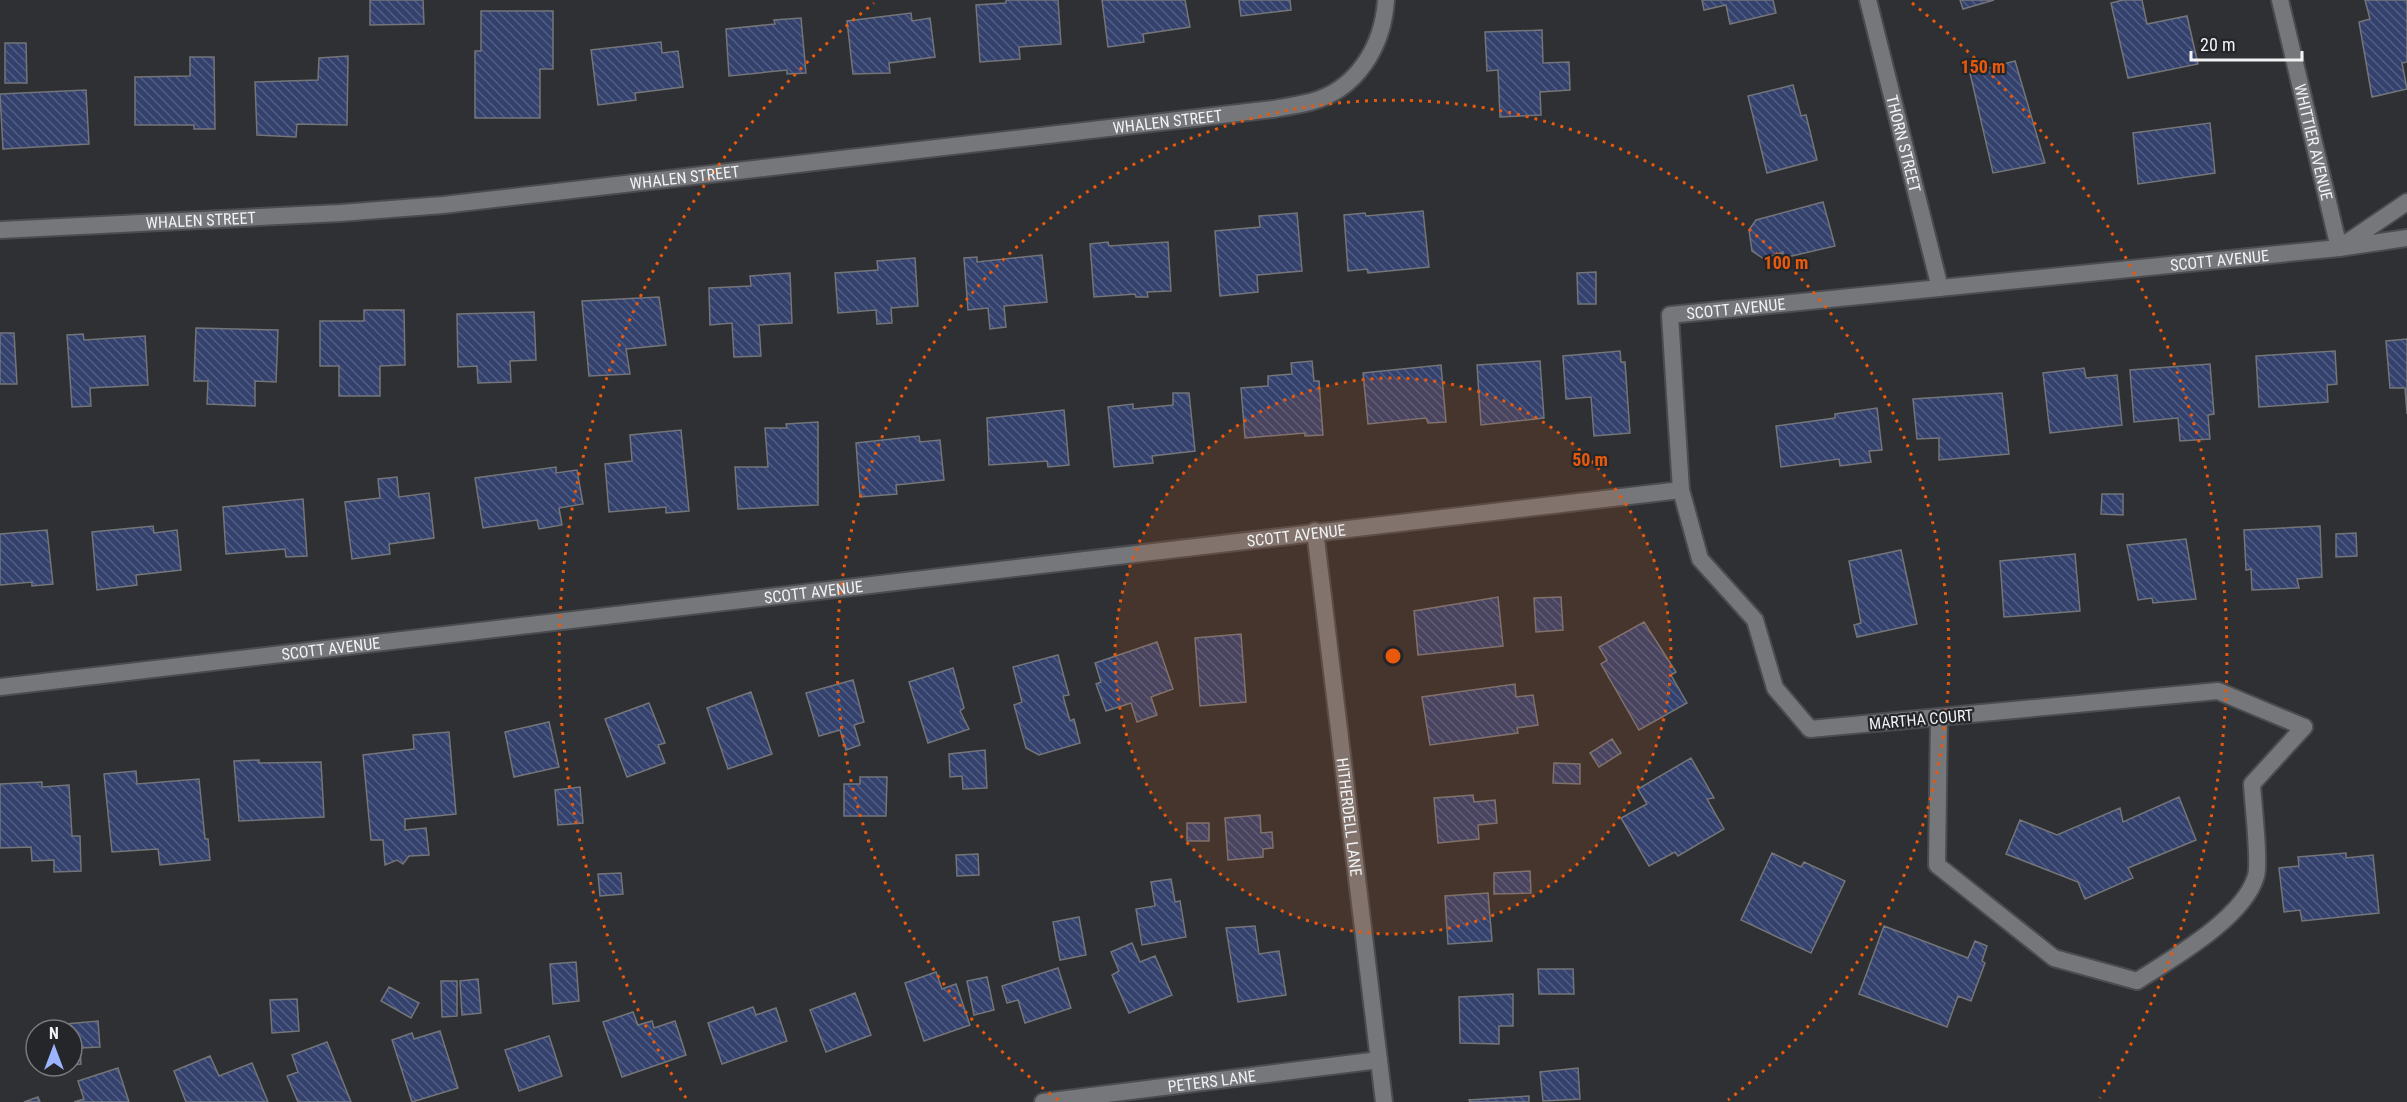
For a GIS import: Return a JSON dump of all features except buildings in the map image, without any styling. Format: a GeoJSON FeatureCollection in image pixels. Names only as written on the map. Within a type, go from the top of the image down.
{"type":"FeatureCollection","features":[{"type":"Feature","properties":{"kind":"street","name":"WHALEN STREET"},"geometry":{"type":"LineString","coordinates":[[0,230],[340,213],[533,195],[1273,109],[1311,102],[1328,95],[1358,73],[1368,61],[1382,29],[1386,0]]}},
{"type":"Feature","properties":{"kind":"street","name":"THORN STREET"},"geometry":{"type":"LineString","coordinates":[[1868,0],[1940,288]]}},
{"type":"Feature","properties":{"kind":"street","name":"WHITTIER AVENUE"},"geometry":{"type":"LineString","coordinates":[[2280,0],[2339,248]]}},
{"type":"Feature","properties":{"kind":"street"},"geometry":{"type":"LineString","coordinates":[[2339,248],[2407,202]]}},
{"type":"Feature","properties":{"kind":"street","name":"SCOTT AVENUE"},"geometry":{"type":"LineString","coordinates":[[0,687],[1315,531],[1682,490],[1670,315],[2339,248],[2407,238]]}},
{"type":"Feature","properties":{"kind":"street","name":"MARTHA COURT"},"geometry":{"type":"LineString","coordinates":[[1682,490],[1700,559],[1755,620],[1775,688],[1810,729],[2218,691],[2304,727],[2252,784],[2257,876],[2237,909],[2192,945],[2137,981],[2054,958],[1937,865],[1939,717]]}},
{"type":"Feature","properties":{"kind":"street","name":"HITHERDELL LANE"},"geometry":{"type":"LineString","coordinates":[[1315,531],[1384,1102]]}},
{"type":"Feature","properties":{"kind":"street","name":"PETERS LANE"},"geometry":{"type":"LineString","coordinates":[[1043,1102],[1379,1060]]}}]}
